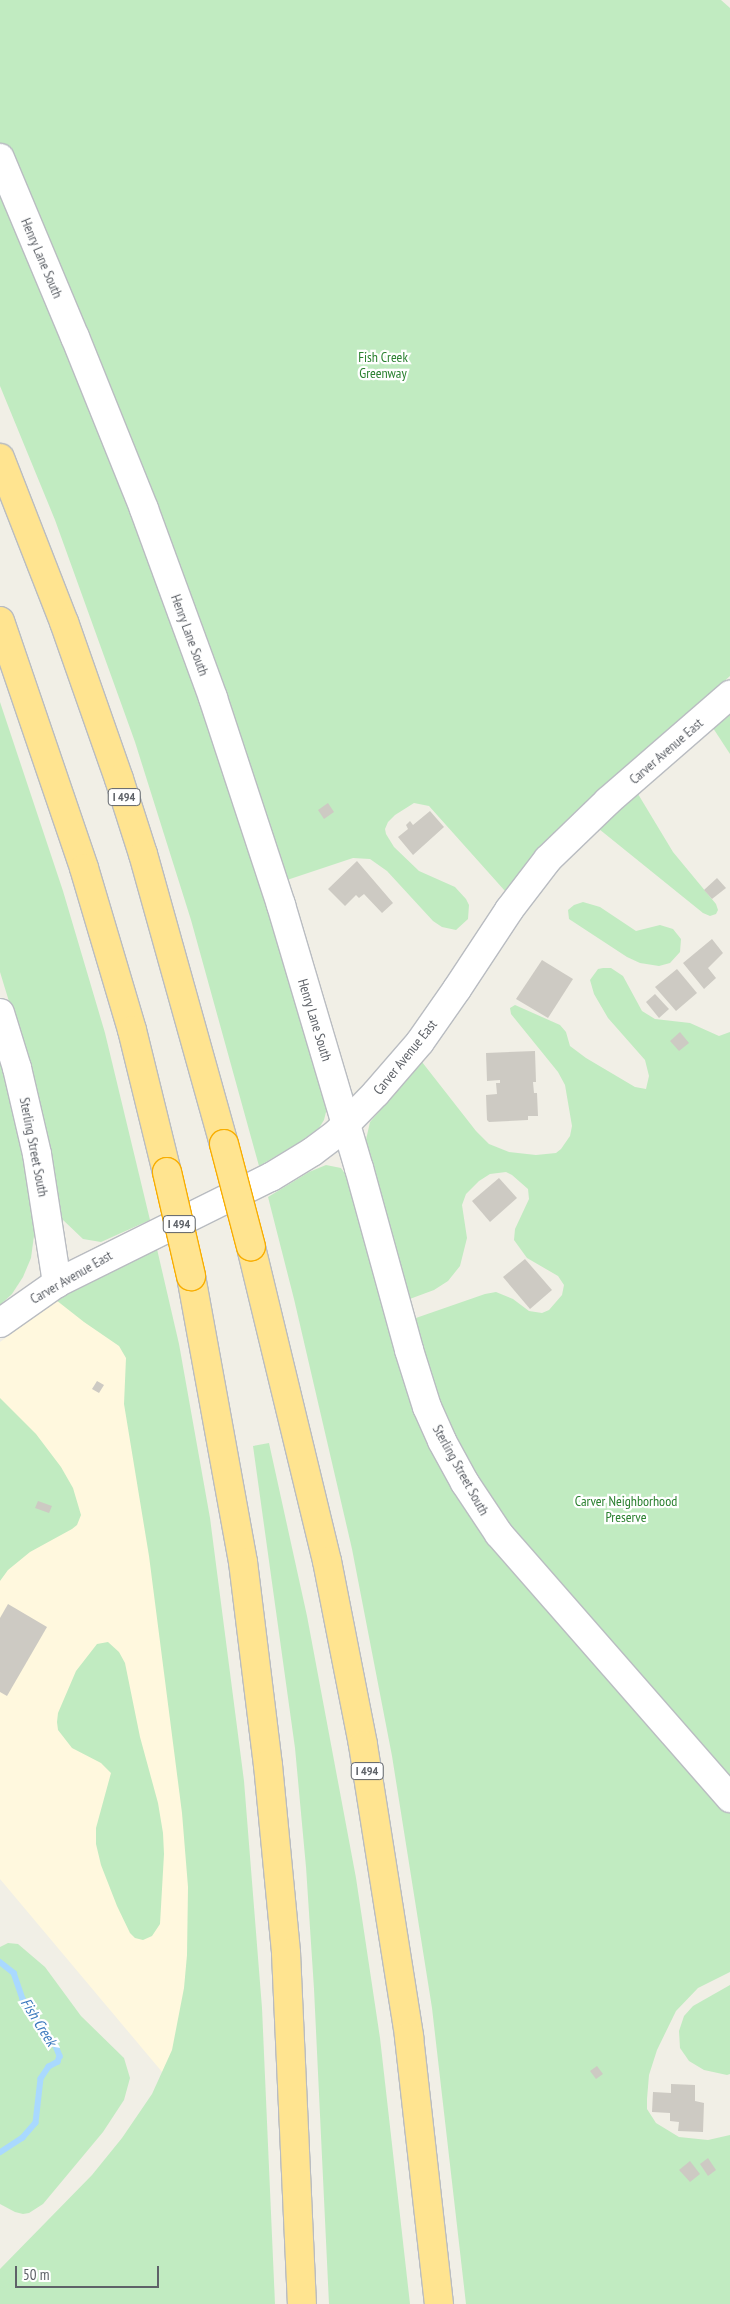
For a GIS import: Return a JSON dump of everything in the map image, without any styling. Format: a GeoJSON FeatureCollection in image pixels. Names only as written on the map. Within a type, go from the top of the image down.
{"type":"FeatureCollection","features":[{"type":"Feature","properties":{"kind":"highway","name":"I 494"},"geometry":{"type":"LineString","coordinates":[[0,458],[61,614],[119,779],[170,948],[251,1247],[327,1561],[363,1744],[409,2037],[439,2304]]}},
{"type":"Feature","properties":{"kind":"highway","name":"I 494"},"geometry":{"type":"LineString","coordinates":[[0,621],[87,877],[132,1030],[191,1276],[243,1562],[268,1765],[286,1953],[302,2304]]}},
{"type":"Feature","properties":{"kind":"street","name":"Henry Lane South"},"geometry":{"type":"LineString","coordinates":[[0,158],[144,509],[213,698],[275,885],[346,1124]]}},
{"type":"Feature","properties":{"kind":"street","name":"Carver Avenue East"},"geometry":{"type":"LineString","coordinates":[[0,1323],[57,1283],[96,1261],[276,1174],[312,1152],[346,1124],[376,1093],[420,1042],[458,989],[508,910],[548,859],[614,795],[730,695]]}},
{"type":"Feature","properties":{"kind":"street","name":"Sterling Street South"},"geometry":{"type":"LineString","coordinates":[[0,1013],[17,1068],[37,1154],[57,1283]]}},
{"type":"Feature","properties":{"kind":"street","name":"Sterling Street South"},"geometry":{"type":"LineString","coordinates":[[346,1124],[419,1384],[442,1441],[461,1476],[487,1518],[508,1544],[730,1798]]}},
{"type":"Feature","properties":{"kind":"shaded area"},"geometry":{"type":"Polygon","coordinates":[[[120,1266],[252,2179],[0,1879],[0,1342],[64,1295],[120,1266]]]}},
{"type":"Feature","properties":{"kind":"green space","name":"Fish Creek Greenway"},"geometry":{"type":"Polygon","coordinates":[[[0,0],[721,0],[730,8],[730,676],[573,814],[536,852],[505,891],[429,806],[414,803],[395,815],[388,822],[385,829],[394,847],[419,871],[455,887],[466,899],[469,905],[468,919],[456,930],[442,927],[433,921],[387,871],[370,859],[353,858],[284,881],[328,1104],[324,1120],[319,1128],[297,1144],[259,1166],[191,920],[135,742],[55,520],[0,386],[0,0]]]}},
{"type":"Feature","properties":{"kind":"green space"},"geometry":{"type":"Polygon","coordinates":[[[0,702],[63,891],[105,1033],[150,1220],[101,1242],[83,1239],[62,1219],[40,1103],[0,972],[0,702]]]}},
{"type":"Feature","properties":{"kind":"green space"},"geometry":{"type":"Polygon","coordinates":[[[730,714],[730,754],[713,728],[730,714]]]}},
{"type":"Feature","properties":{"kind":"green space"},"geometry":{"type":"Polygon","coordinates":[[[638,794],[673,852],[716,904],[718,910],[716,914],[710,916],[703,913],[599,829],[638,794]]]}},
{"type":"Feature","properties":{"kind":"green space"},"geometry":{"type":"Polygon","coordinates":[[[583,902],[600,907],[636,931],[660,925],[673,929],[681,939],[680,952],[670,963],[659,966],[640,963],[627,957],[569,919],[568,910],[574,905],[583,902]]]}},
{"type":"Feature","properties":{"kind":"green space","name":"Carver Neighborhood Preserve"},"geometry":{"type":"Polygon","coordinates":[[[611,968],[623,976],[642,1011],[655,1019],[690,1023],[719,1036],[730,1032],[730,1784],[502,1522],[454,1437],[435,1391],[413,1319],[485,1294],[496,1292],[513,1299],[529,1311],[542,1313],[549,1310],[562,1295],[564,1285],[558,1276],[527,1258],[514,1240],[515,1229],[529,1199],[528,1189],[506,1172],[490,1174],[479,1181],[466,1194],[462,1205],[467,1238],[460,1266],[448,1281],[434,1290],[407,1300],[365,1144],[370,1122],[422,1062],[476,1131],[489,1144],[509,1152],[536,1155],[556,1153],[561,1149],[570,1136],[572,1126],[565,1085],[558,1072],[511,1014],[510,1008],[515,1005],[560,1025],[566,1032],[570,1046],[586,1058],[635,1087],[646,1089],[649,1076],[645,1060],[608,1018],[594,994],[590,980],[598,969],[611,968]]]}},
{"type":"Feature","properties":{"kind":"green space"},"geometry":{"type":"Polygon","coordinates":[[[0,1058],[27,1172],[35,1228],[31,1258],[23,1277],[12,1294],[0,1305],[0,1058]]]}},
{"type":"Feature","properties":{"kind":"green space"},"geometry":{"type":"Polygon","coordinates":[[[326,1165],[341,1168],[349,1179],[369,1246],[395,1352],[410,1399],[703,1781],[730,1812],[730,1972],[698,1988],[676,2011],[657,2050],[649,2075],[647,2109],[656,2123],[679,2137],[708,2140],[730,2135],[730,2304],[466,2304],[432,2008],[392,1756],[352,1549],[294,1299],[268,1197],[309,1172],[326,1165]]]}},
{"type":"Feature","properties":{"kind":"green space"},"geometry":{"type":"Polygon","coordinates":[[[157,1249],[179,1344],[210,1518],[244,1781],[262,2008],[275,2304],[0,2304],[0,2269],[92,2175],[122,2138],[152,2094],[172,2050],[184,1988],[187,1955],[188,1887],[182,1813],[149,1556],[124,1404],[126,1358],[119,1346],[56,1300],[96,1278],[157,1249]]]}},
{"type":"Feature","properties":{"kind":"green space"},"geometry":{"type":"Polygon","coordinates":[[[0,1398],[36,1434],[61,1467],[73,1488],[81,1515],[77,1525],[30,1552],[8,1570],[0,1581],[0,1398]]]}},
{"type":"Feature","properties":{"kind":"green space"},"geometry":{"type":"Polygon","coordinates":[[[269,1443],[307,1616],[356,1878],[380,2038],[410,2304],[329,2304],[314,1989],[306,1867],[295,1748],[253,1446],[269,1443]]]}},
{"type":"Feature","properties":{"kind":"green space"},"geometry":{"type":"Polygon","coordinates":[[[108,1642],[119,1652],[125,1663],[140,1737],[158,1803],[163,1833],[164,1854],[160,1924],[152,1936],[143,1940],[135,1938],[130,1933],[101,1865],[96,1844],[96,1828],[111,1773],[101,1763],[72,1748],[58,1730],[57,1722],[58,1713],[76,1671],[97,1644],[108,1642]]]}},
{"type":"Feature","properties":{"kind":"green space"},"geometry":{"type":"Polygon","coordinates":[[[8,1943],[18,1944],[45,1967],[81,2016],[124,2058],[130,2078],[124,2100],[103,2132],[43,2204],[29,2213],[23,2214],[0,2204],[0,1947],[8,1943]]]}},
{"type":"Feature","properties":{"kind":"green space"},"geometry":{"type":"Polygon","coordinates":[[[730,1985],[730,2074],[727,2075],[704,2070],[689,2061],[680,2048],[679,2031],[684,2016],[693,2006],[730,1985]]]}},
{"type":"Feature","properties":{"kind":"building"},"geometry":{"type":"Polygon","coordinates":[[[328,803],[334,812],[324,819],[318,810],[328,803]]]}},
{"type":"Feature","properties":{"kind":"building"},"geometry":{"type":"Polygon","coordinates":[[[430,811],[444,827],[413,855],[398,837],[408,829],[406,825],[410,821],[413,825],[430,811]]]}},
{"type":"Feature","properties":{"kind":"building"},"geometry":{"type":"Polygon","coordinates":[[[357,861],[393,903],[382,913],[364,894],[359,898],[356,895],[345,906],[328,889],[357,861]]]}},
{"type":"Feature","properties":{"kind":"building"},"geometry":{"type":"Polygon","coordinates":[[[717,878],[726,888],[712,899],[704,890],[717,878]]]}},
{"type":"Feature","properties":{"kind":"building"},"geometry":{"type":"Polygon","coordinates":[[[712,939],[723,953],[708,968],[716,978],[704,989],[683,963],[712,939]]]}},
{"type":"Feature","properties":{"kind":"building"},"geometry":{"type":"Polygon","coordinates":[[[542,960],[573,979],[548,1018],[516,999],[542,960]]]}},
{"type":"Feature","properties":{"kind":"building"},"geometry":{"type":"Polygon","coordinates":[[[677,969],[697,993],[676,1011],[655,987],[677,969]]]}},
{"type":"Feature","properties":{"kind":"building"},"geometry":{"type":"Polygon","coordinates":[[[655,994],[669,1009],[659,1018],[646,1002],[655,994]]]}},
{"type":"Feature","properties":{"kind":"building"},"geometry":{"type":"Polygon","coordinates":[[[680,1032],[689,1043],[679,1051],[670,1041],[680,1032]]]}},
{"type":"Feature","properties":{"kind":"building"},"geometry":{"type":"Polygon","coordinates":[[[535,1051],[536,1082],[533,1082],[534,1093],[537,1093],[538,1116],[528,1116],[528,1120],[489,1122],[487,1120],[486,1095],[497,1094],[496,1083],[500,1083],[500,1080],[487,1081],[486,1053],[535,1051]]]}},
{"type":"Feature","properties":{"kind":"building"},"geometry":{"type":"Polygon","coordinates":[[[499,1178],[517,1198],[490,1222],[472,1201],[499,1178]]]}},
{"type":"Feature","properties":{"kind":"building"},"geometry":{"type":"Polygon","coordinates":[[[525,1259],[552,1290],[530,1309],[503,1277],[525,1259]]]}},
{"type":"Feature","properties":{"kind":"building"},"geometry":{"type":"Polygon","coordinates":[[[97,1381],[104,1385],[99,1393],[92,1389],[97,1381]]]}},
{"type":"Feature","properties":{"kind":"building"},"geometry":{"type":"Polygon","coordinates":[[[38,1501],[52,1506],[49,1513],[35,1508],[38,1501]]]}},
{"type":"Feature","properties":{"kind":"building"},"geometry":{"type":"Polygon","coordinates":[[[8,1604],[47,1627],[7,1696],[0,1692],[0,1618],[8,1604]]]}},
{"type":"Feature","properties":{"kind":"building"},"geometry":{"type":"Polygon","coordinates":[[[597,2066],[603,2074],[596,2079],[590,2071],[597,2066]]]}},
{"type":"Feature","properties":{"kind":"building"},"geometry":{"type":"Polygon","coordinates":[[[671,2084],[695,2085],[695,2101],[704,2103],[703,2132],[678,2131],[679,2122],[670,2121],[670,2113],[652,2112],[653,2092],[671,2093],[671,2084]]]}},
{"type":"Feature","properties":{"kind":"building"},"geometry":{"type":"Polygon","coordinates":[[[708,2158],[716,2170],[708,2176],[700,2164],[708,2158]]]}},
{"type":"Feature","properties":{"kind":"building"},"geometry":{"type":"Polygon","coordinates":[[[690,2161],[700,2174],[690,2182],[679,2170],[690,2161]]]}},
{"type":"Feature","properties":{"kind":"waterway","name":"Fish Creek"},"geometry":{"type":"LineString","coordinates":[[0,1962],[14,1973],[23,1999],[56,2046],[60,2056],[58,2062],[49,2067],[41,2079],[36,2123],[23,2138],[0,2153]]}}]}
